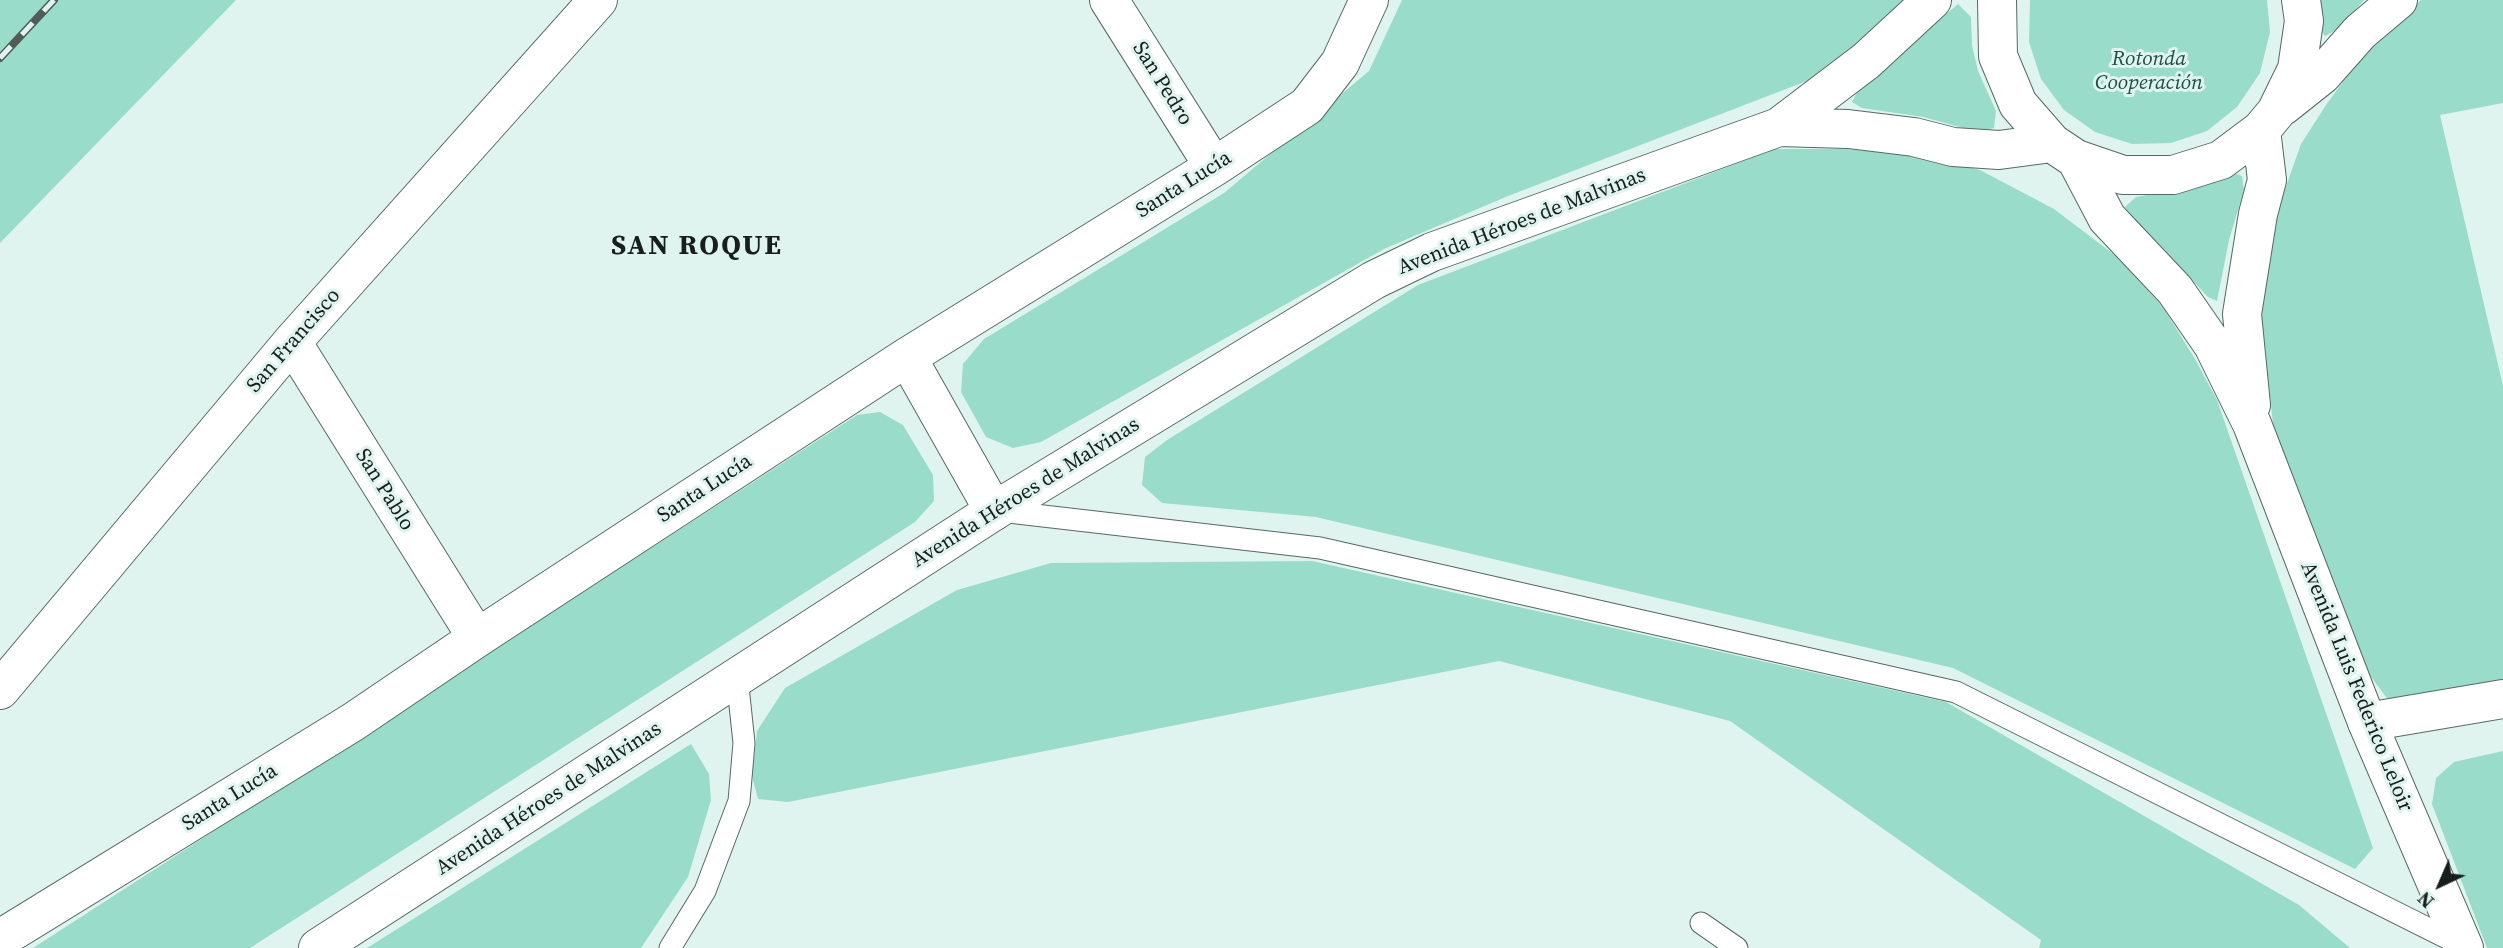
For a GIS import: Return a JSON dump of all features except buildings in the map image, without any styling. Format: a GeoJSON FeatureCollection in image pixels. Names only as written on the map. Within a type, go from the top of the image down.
{"type":"FeatureCollection","features":[{"type":"Feature","properties":{"kind":"main road","name":"San Francisco"},"geometry":{"type":"LineString","coordinates":[[0,690],[292,342],[598,0]]}},
{"type":"Feature","properties":{"kind":"main road","name":"San Pedro"},"geometry":{"type":"LineString","coordinates":[[1109,0],[1214,167]]}},
{"type":"Feature","properties":{"kind":"main road","name":"Santa Lucía"},"geometry":{"type":"LineString","coordinates":[[0,939],[353,722],[907,357],[1214,167],[1307,106],[1340,63],[1369,0]]}},
{"type":"Feature","properties":{"kind":"main road","name":"Avenida Héroes de Malvinas"},"geometry":{"type":"LineString","coordinates":[[318,948],[994,511],[1374,280],[1432,252],[1779,127],[1866,61],[1932,0]]}},
{"type":"Feature","properties":{"kind":"main road"},"geometry":{"type":"LineString","coordinates":[[1997,0],[1998,56],[2018,104],[2064,150],[2123,175],[2173,176],[2221,160],[2322,75],[2360,32],[2398,0]]}},
{"type":"Feature","properties":{"kind":"main road"},"geometry":{"type":"LineString","coordinates":[[2269,121],[2297,69],[2304,21],[2301,0]]}},
{"type":"Feature","properties":{"kind":"main road","name":"Avenida Luis Federico Leloir"},"geometry":{"type":"LineString","coordinates":[[2252,424],[2242,314],[2258,214],[2267,180],[2269,121]]}},
{"type":"Feature","properties":{"kind":"main road","name":"Avenida Héroes de Malvinas"},"geometry":{"type":"LineString","coordinates":[[1779,127],[1848,129],[1914,137],[1964,148],[2064,150]]}},
{"type":"Feature","properties":{"kind":"main road","name":"Avenida Luis Federico Leloir"},"geometry":{"type":"LineString","coordinates":[[2064,150],[2107,218],[2175,290],[2213,345],[2252,424],[2367,722],[2464,947]]}},
{"type":"Feature","properties":{"kind":"main road","name":"San Pablo"},"geometry":{"type":"LineString","coordinates":[[292,342],[477,638]]}},
{"type":"Feature","properties":{"kind":"main road"},"geometry":{"type":"LineString","coordinates":[[907,357],[994,511]]}},
{"type":"Feature","properties":{"kind":"main road"},"geometry":{"type":"LineString","coordinates":[[2367,722],[2503,699]]}},
{"type":"Feature","properties":{"kind":"lane"},"geometry":{"type":"LineString","coordinates":[[994,511],[1320,548],[1956,692],[2464,947]]}},
{"type":"Feature","properties":{"kind":"lane"},"geometry":{"type":"LineString","coordinates":[[670,948],[705,891],[738,801],[744,743],[737,677]]}},
{"type":"Feature","properties":{"kind":"lane"},"geometry":{"type":"LineString","coordinates":[[1701,923],[1737,948]]}},
{"type":"Feature","properties":{"kind":"green space"},"geometry":{"type":"Polygon","coordinates":[[[0,0],[236,0],[0,243],[0,0]]]}},
{"type":"Feature","properties":{"kind":"green space"},"geometry":{"type":"Polygon","coordinates":[[[1402,0],[1905,0],[1866,40],[1812,79],[1508,196],[1384,249],[1041,442],[1013,448],[986,437],[961,392],[963,364],[984,339],[1224,193],[1369,71],[1402,0]]]}},
{"type":"Feature","properties":{"kind":"green space","name":"Rotonda Cooperación"},"geometry":{"type":"Polygon","coordinates":[[[2030,0],[2267,0],[2270,32],[2260,73],[2237,107],[2207,131],[2171,143],[2132,144],[2095,132],[2064,110],[2041,79],[2029,42],[2030,0]]]}},
{"type":"Feature","properties":{"kind":"green space"},"geometry":{"type":"Polygon","coordinates":[[[2309,0],[2364,0],[2340,28],[2325,36],[2315,25],[2309,0]]]}},
{"type":"Feature","properties":{"kind":"green space"},"geometry":{"type":"Polygon","coordinates":[[[2421,0],[2503,0],[2503,103],[2440,115],[2503,386],[2503,697],[2392,705],[2369,674],[2273,424],[2262,319],[2265,270],[2278,209],[2301,144],[2358,61],[2395,21],[2421,0]]]}},
{"type":"Feature","properties":{"kind":"green space"},"geometry":{"type":"Polygon","coordinates":[[[1958,4],[1971,17],[1972,45],[1978,71],[1996,111],[1994,128],[1978,132],[1923,117],[1862,108],[1852,102],[1857,92],[1877,73],[1958,4]]]}},
{"type":"Feature","properties":{"kind":"green space"},"geometry":{"type":"Polygon","coordinates":[[[1775,149],[1845,149],[1926,156],[1980,170],[2054,209],[2116,256],[2163,307],[2217,400],[2373,848],[2355,869],[1953,668],[1316,517],[1162,503],[1142,485],[1145,457],[1167,440],[1418,285],[1775,149]]]}},
{"type":"Feature","properties":{"kind":"green space"},"geometry":{"type":"Polygon","coordinates":[[[2229,171],[2242,176],[2244,190],[2229,240],[2217,301],[2208,297],[2163,249],[2132,222],[2125,207],[2136,197],[2188,187],[2229,171]]]}},
{"type":"Feature","properties":{"kind":"green space"},"geometry":{"type":"Polygon","coordinates":[[[880,412],[903,425],[933,475],[934,501],[915,522],[250,948],[33,948],[857,415],[880,412]]]}},
{"type":"Feature","properties":{"kind":"green space"},"geometry":{"type":"Polygon","coordinates":[[[1312,561],[1946,702],[2299,905],[2350,948],[2039,948],[2041,940],[1730,721],[1499,661],[788,802],[758,799],[752,776],[757,731],[785,688],[957,590],[1051,563],[1312,561]]]}},
{"type":"Feature","properties":{"kind":"green space"},"geometry":{"type":"Polygon","coordinates":[[[691,744],[709,774],[711,800],[688,877],[641,948],[367,948],[691,744]]]}},
{"type":"Feature","properties":{"kind":"green space"},"geometry":{"type":"Polygon","coordinates":[[[2503,751],[2503,948],[2487,948],[2432,804],[2436,778],[2454,762],[2503,751]]]}},
{"type":"Feature","properties":{"kind":"railway"},"geometry":{"type":"LineString","coordinates":[[0,58],[54,0]]}},
{"type":"Feature","properties":{"kind":"district","name":"SAN ROQUE"},"geometry":{"type":"Point","coordinates":[697,247]}}]}
